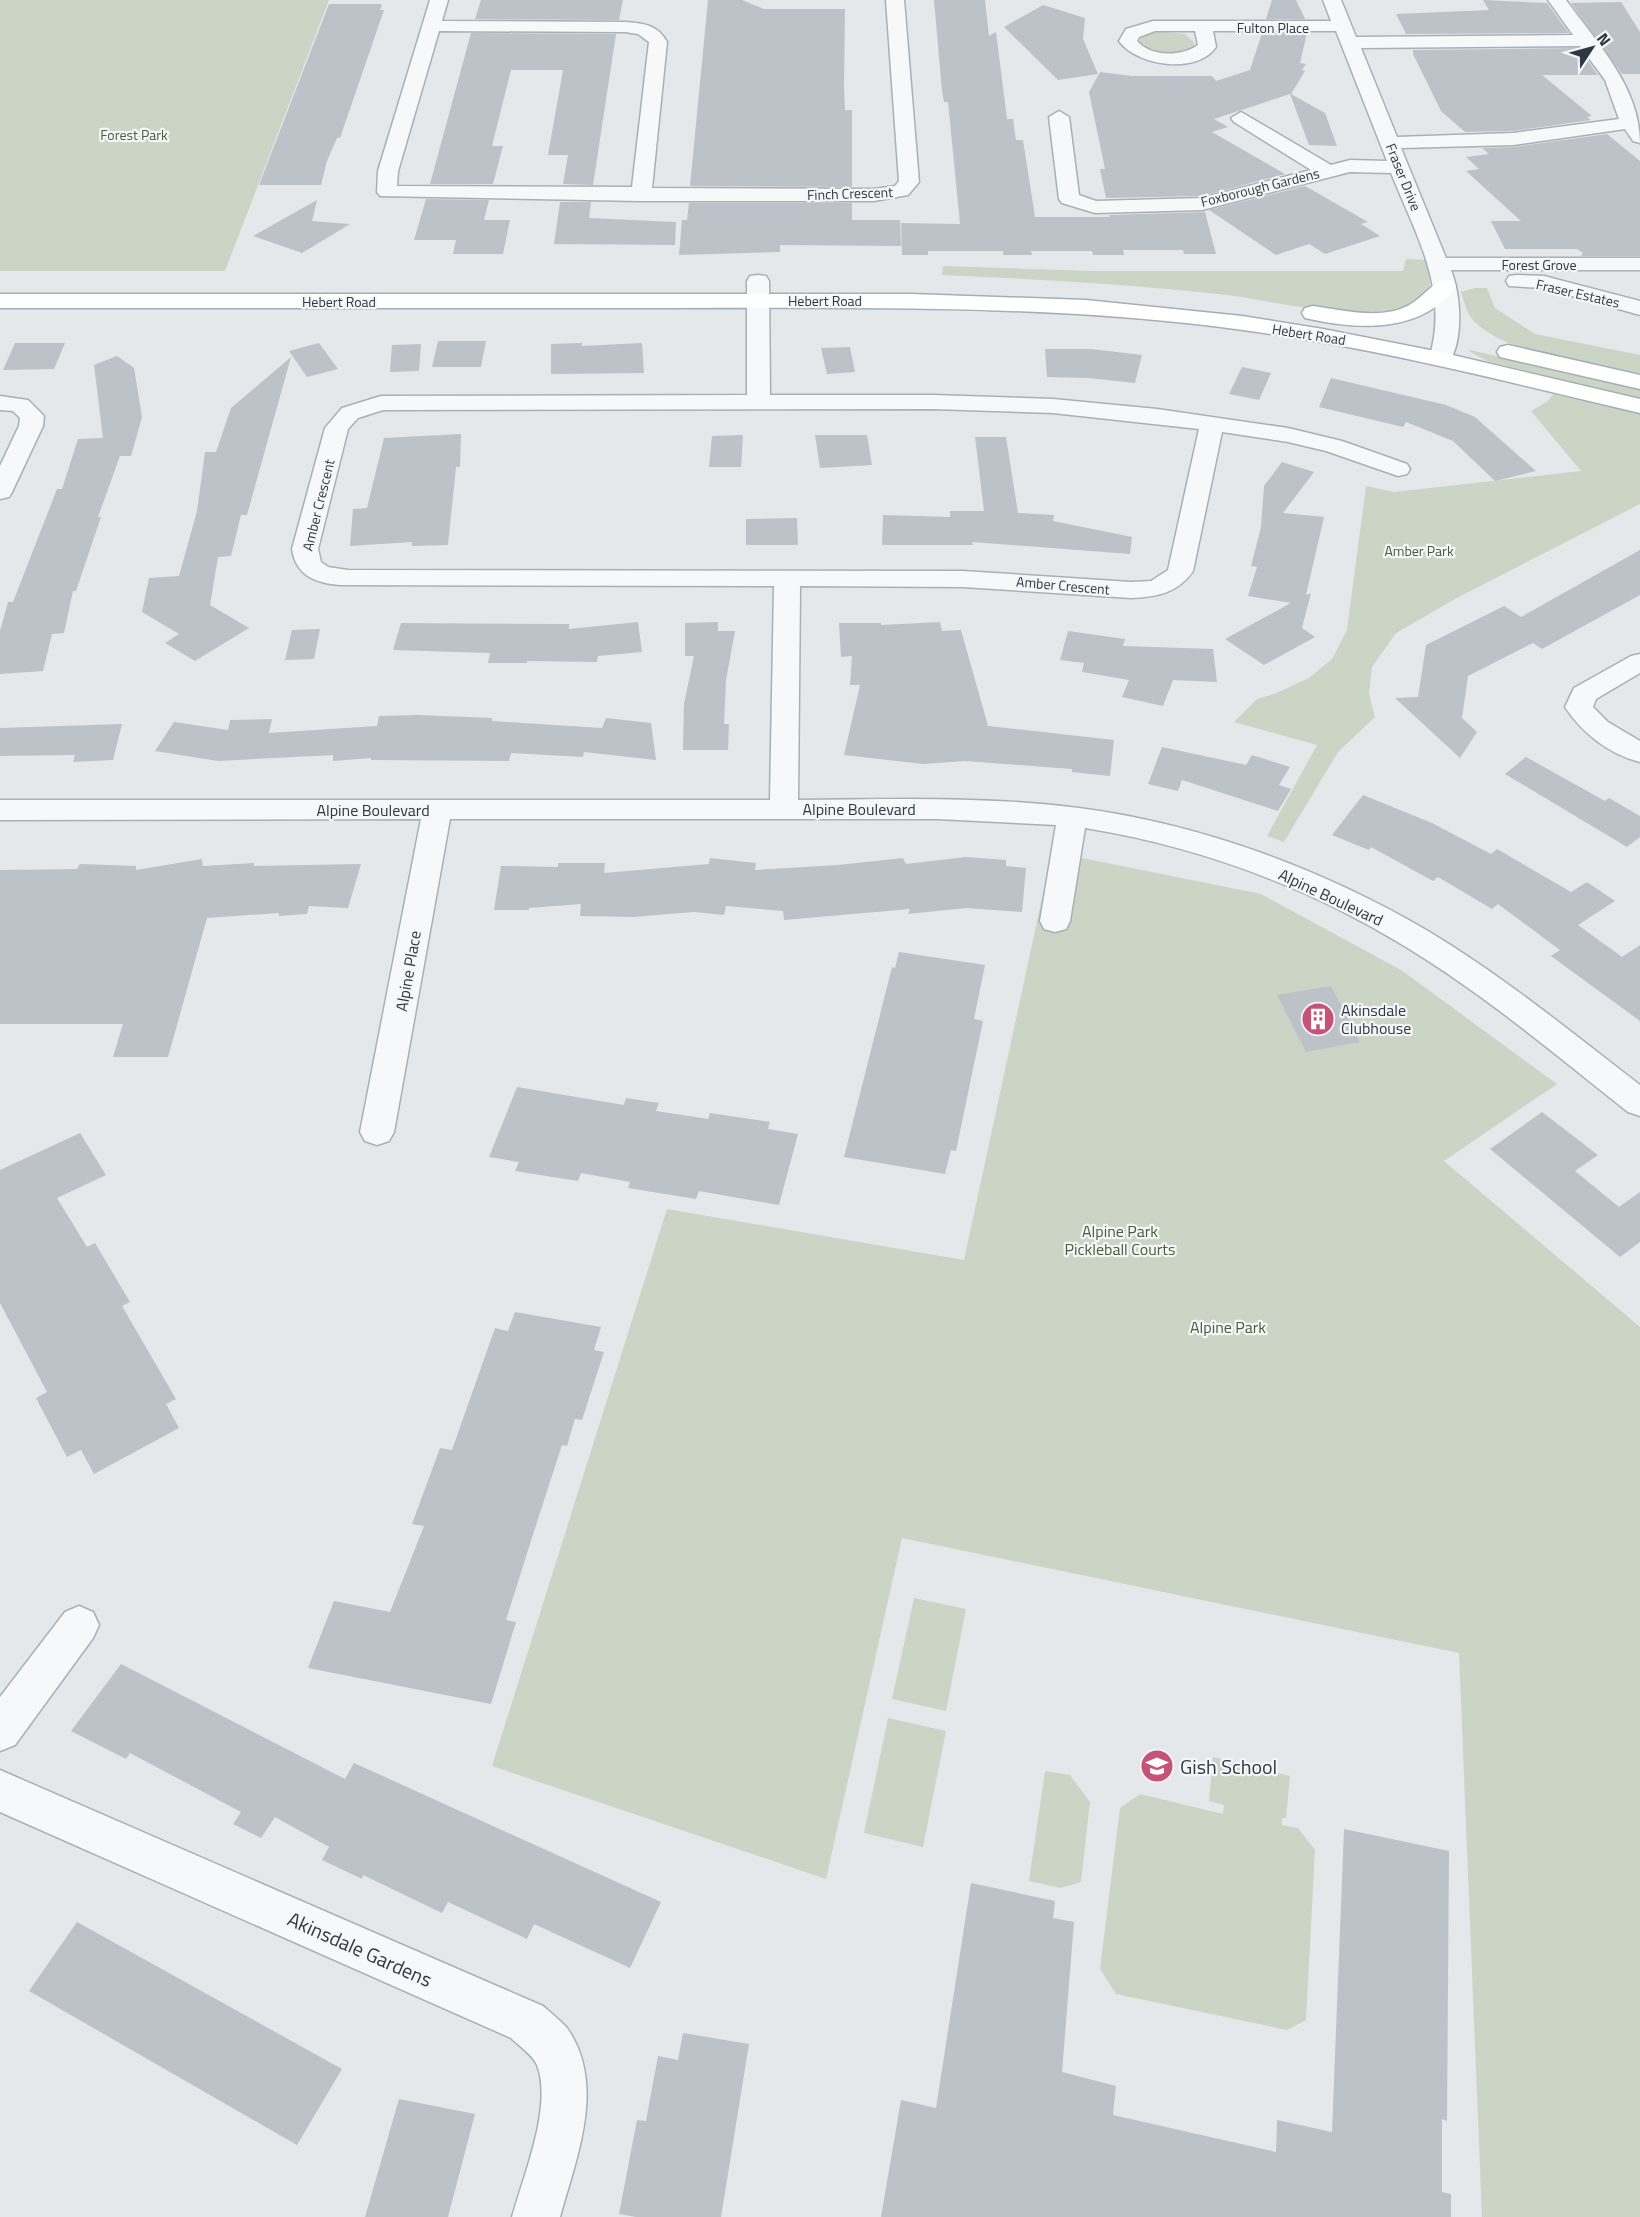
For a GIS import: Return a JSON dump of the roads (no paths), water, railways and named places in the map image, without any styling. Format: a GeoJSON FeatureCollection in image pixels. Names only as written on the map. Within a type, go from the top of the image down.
{"type":"FeatureCollection","features":[{"type":"Feature","properties":{"kind":"main road"},"geometry":{"type":"LineString","coordinates":[[1313,313],[1372,319],[1404,317],[1423,309],[1443,276]]}},
{"type":"Feature","properties":{"kind":"main road","name":"Hebert Road"},"geometry":{"type":"LineString","coordinates":[[0,281],[759,290],[911,301],[1097,308],[1242,324],[1469,344]]}},
{"type":"Feature","properties":{"kind":"main road","name":"Hebert Road"},"geometry":{"type":"LineString","coordinates":[[0,301],[759,290],[987,283]]}},
{"type":"Feature","properties":{"kind":"main road","name":"Hebert Road"},"geometry":{"type":"LineString","coordinates":[[1033,284],[1201,298],[1313,313],[1434,341],[1640,406]]}},
{"type":"Feature","properties":{"kind":"main road"},"geometry":{"type":"LineString","coordinates":[[1491,348],[1640,381]]}},
{"type":"Feature","properties":{"kind":"street","name":"Finch Crescent"},"geometry":{"type":"LineString","coordinates":[[439,0],[388,171],[387,192],[874,195],[901,191],[909,182],[895,0]]}},
{"type":"Feature","properties":{"kind":"street","name":"Fraser Drive"},"geometry":{"type":"LineString","coordinates":[[1332,0],[1443,276],[1434,341]]}},
{"type":"Feature","properties":{"kind":"street"},"geometry":{"type":"LineString","coordinates":[[1390,143],[1513,139],[1635,130],[1614,80],[1557,0]]}},
{"type":"Feature","properties":{"kind":"street"},"geometry":{"type":"LineString","coordinates":[[432,26],[625,27],[643,29],[655,35],[658,42],[640,195]]}},
{"type":"Feature","properties":{"kind":"street","name":"Fulton Place"},"geometry":{"type":"LineString","coordinates":[[1203,27],[1347,35],[1586,40]]}},
{"type":"Feature","properties":{"kind":"street","name":"Foxborough Gardens"},"geometry":{"type":"LineString","coordinates":[[1059,117],[1069,199],[1095,207],[1202,204],[1327,171]]}},
{"type":"Feature","properties":{"kind":"street","name":"Foxborough Gardens"},"geometry":{"type":"LineString","coordinates":[[1241,118],[1327,171]]}},
{"type":"Feature","properties":{"kind":"street"},"geometry":{"type":"LineString","coordinates":[[1327,171],[1350,166],[1399,166]]}},
{"type":"Feature","properties":{"kind":"street","name":"Forest Grove"},"geometry":{"type":"LineString","coordinates":[[1443,276],[1640,264]]}},
{"type":"Feature","properties":{"kind":"street","name":"Fraser Estates"},"geometry":{"type":"LineString","coordinates":[[1443,276],[1544,282],[1640,308]]}},
{"type":"Feature","properties":{"kind":"street"},"geometry":{"type":"LineString","coordinates":[[759,290],[759,402]]}},
{"type":"Feature","properties":{"kind":"street","name":"Amber Crescent"},"geometry":{"type":"LineString","coordinates":[[1212,423],[1180,572],[1167,586],[1157,589],[1131,590],[992,579],[334,578],[312,570],[305,558],[305,549],[337,428],[342,419],[360,408],[393,403],[759,402],[1042,405],[1212,423],[1334,446],[1398,469]]}},
{"type":"Feature","properties":{"kind":"street"},"geometry":{"type":"LineString","coordinates":[[0,403],[20,405],[32,416],[31,426],[0,492]]}},
{"type":"Feature","properties":{"kind":"street"},"geometry":{"type":"LineString","coordinates":[[784,809],[787,580]]}},
{"type":"Feature","properties":{"kind":"street"},"geometry":{"type":"LineString","coordinates":[[1640,662],[1584,694],[1579,707],[1584,716],[1601,731],[1640,753]]}},
{"type":"Feature","properties":{"kind":"street","name":"Alpine Boulevard"},"geometry":{"type":"LineString","coordinates":[[0,810],[995,810],[1072,817],[1129,827],[1207,847],[1285,874],[1345,900],[1454,963],[1640,1103]]}},
{"type":"Feature","properties":{"kind":"street","name":"Alpine Place"},"geometry":{"type":"LineString","coordinates":[[377,1132],[437,810]]}},
{"type":"Feature","properties":{"kind":"street"},"geometry":{"type":"LineString","coordinates":[[1055,921],[1072,817]]}},
{"type":"Feature","properties":{"kind":"street"},"geometry":{"type":"LineString","coordinates":[[0,1731],[80,1624]]}},
{"type":"Feature","properties":{"kind":"street","name":"Akinsdale Gardens"},"geometry":{"type":"LineString","coordinates":[[0,1791],[527,2022],[553,2048],[561,2072],[564,2108],[536,2217]]}},
{"type":"Feature","properties":{"kind":"place","name":"Akinsdale Clubhouse"},"geometry":{"type":"Point","coordinates":[1318,1019]}},
{"type":"Feature","properties":{"kind":"place","name":"Gish School"},"geometry":{"type":"Point","coordinates":[1157,1766]}},
{"type":"Feature","properties":{"kind":"park label","name":"Forest Park"},"geometry":{"type":"Point","coordinates":[134,134]}},
{"type":"Feature","properties":{"kind":"park label","name":"Amber Park"},"geometry":{"type":"Point","coordinates":[1419,550]}},
{"type":"Feature","properties":{"kind":"park label","name":"Alpine Park Pickleball Courts"},"geometry":{"type":"Point","coordinates":[1120,1240]}},
{"type":"Feature","properties":{"kind":"park label","name":"Alpine Park"},"geometry":{"type":"Point","coordinates":[1228,1327]}}]}
